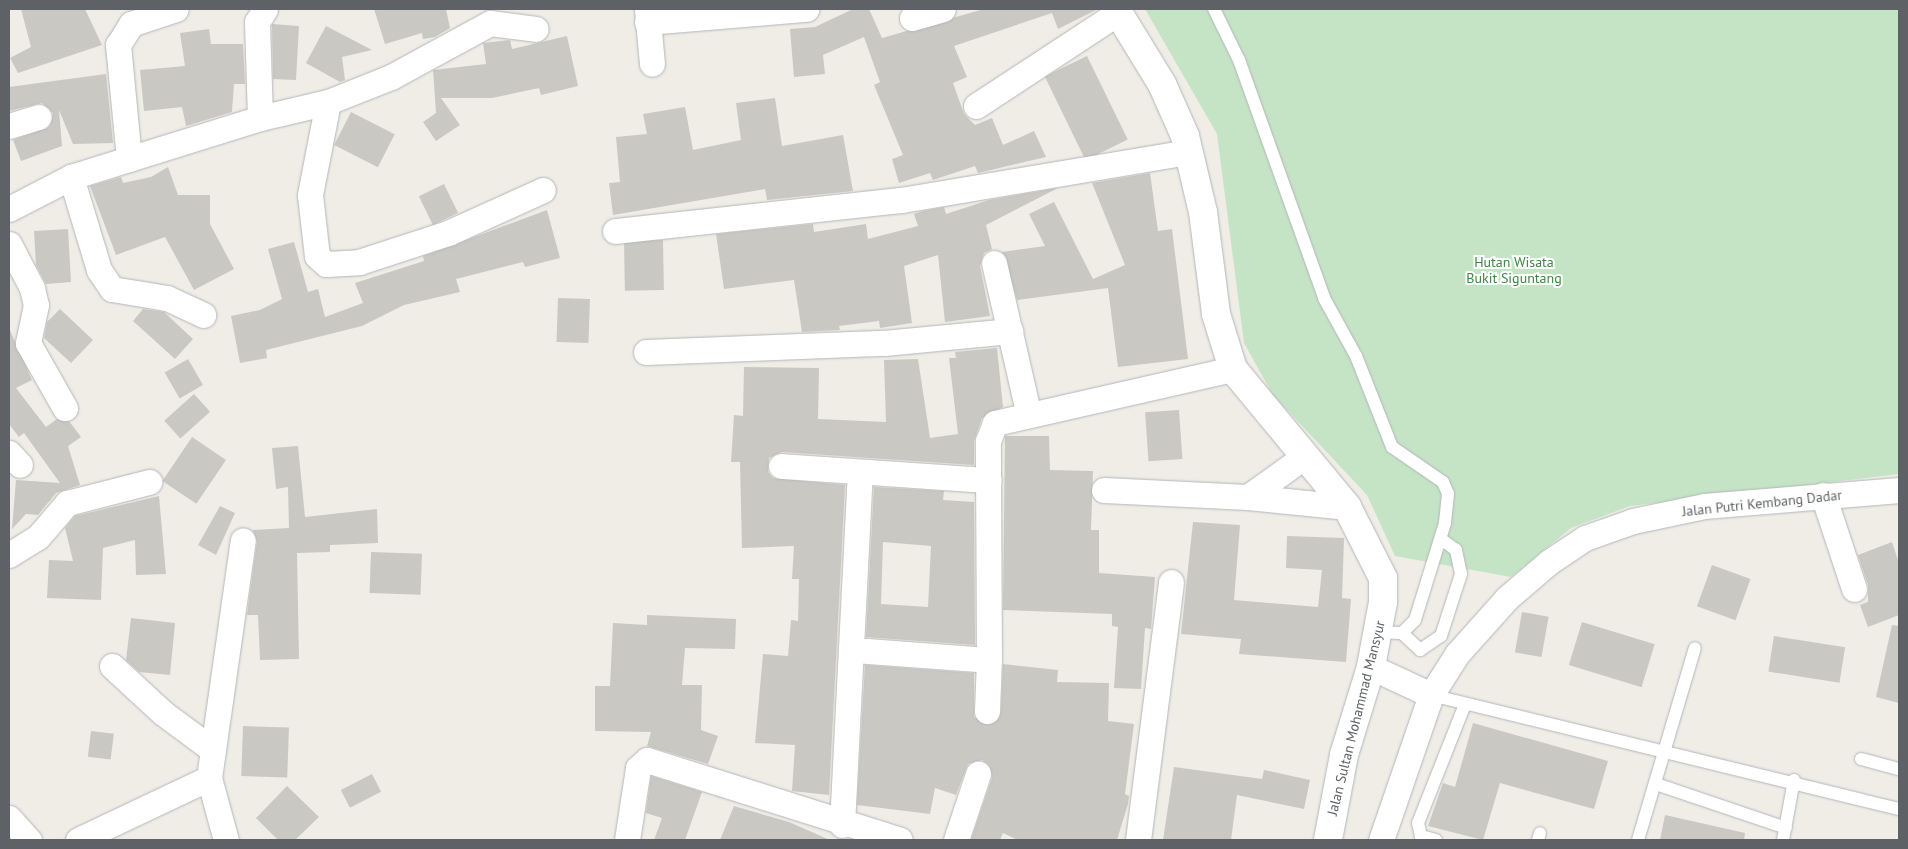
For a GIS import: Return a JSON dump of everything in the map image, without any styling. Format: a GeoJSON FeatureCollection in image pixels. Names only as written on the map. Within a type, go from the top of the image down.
{"type":"FeatureCollection","features":[{"type":"Feature","properties":{"kind":"street"},"geometry":{"type":"LineString","coordinates":[[129,159],[118,45],[131,24],[176,9]]}},
{"type":"Feature","properties":{"kind":"street"},"geometry":{"type":"LineString","coordinates":[[260,118],[257,22],[265,9]]}},
{"type":"Feature","properties":{"kind":"street"},"geometry":{"type":"LineString","coordinates":[[652,64],[647,15],[806,9]]}},
{"type":"Feature","properties":{"kind":"street"},"geometry":{"type":"LineString","coordinates":[[912,18],[943,9]]}},
{"type":"Feature","properties":{"kind":"street"},"geometry":{"type":"LineString","coordinates":[[976,106],[1117,11]]}},
{"type":"Feature","properties":{"kind":"street","name":"Jalan Sultan Mohammad Mansyur"},"geometry":{"type":"LineString","coordinates":[[1117,11],[1162,84],[1188,152],[1203,212],[1216,314],[1233,370],[1302,458],[1347,507],[1383,578],[1390,633],[1370,667],[1344,756],[1328,840]]}},
{"type":"Feature","properties":{"kind":"street"},"geometry":{"type":"LineString","coordinates":[[9,209],[71,178],[260,118],[328,102],[391,77],[490,23],[536,29]]}},
{"type":"Feature","properties":{"kind":"street"},"geometry":{"type":"LineString","coordinates":[[328,102],[310,195],[317,256],[326,264],[359,262],[448,232],[543,190]]}},
{"type":"Feature","properties":{"kind":"street"},"geometry":{"type":"LineString","coordinates":[[9,126],[38,118]]}},
{"type":"Feature","properties":{"kind":"street"},"geometry":{"type":"LineString","coordinates":[[615,231],[901,200],[1188,152]]}},
{"type":"Feature","properties":{"kind":"street"},"geometry":{"type":"LineString","coordinates":[[71,178],[99,270],[112,289],[167,298],[203,315]]}},
{"type":"Feature","properties":{"kind":"street"},"geometry":{"type":"LineString","coordinates":[[9,244],[32,288],[36,305],[28,344],[65,408]]}},
{"type":"Feature","properties":{"kind":"street"},"geometry":{"type":"LineString","coordinates":[[994,263],[1028,412]]}},
{"type":"Feature","properties":{"kind":"street"},"geometry":{"type":"LineString","coordinates":[[646,352],[884,343],[1010,331]]}},
{"type":"Feature","properties":{"kind":"street"},"geometry":{"type":"LineString","coordinates":[[987,711],[989,660],[988,441],[995,423],[1028,412],[1233,370]]}},
{"type":"Feature","properties":{"kind":"street"},"geometry":{"type":"LineString","coordinates":[[1248,497],[1302,458]]}},
{"type":"Feature","properties":{"kind":"street"},"geometry":{"type":"LineString","coordinates":[[781,466],[860,474],[989,480]]}},
{"type":"Feature","properties":{"kind":"street"},"geometry":{"type":"LineString","coordinates":[[842,825],[853,650],[860,474]]}},
{"type":"Feature","properties":{"kind":"street"},"geometry":{"type":"LineString","coordinates":[[9,555],[38,537],[67,503],[149,482]]}},
{"type":"Feature","properties":{"kind":"street"},"geometry":{"type":"LineString","coordinates":[[1104,490],[1248,497],[1347,507]]}},
{"type":"Feature","properties":{"kind":"street","name":"Jalan Putri Kembang Dadar"},"geometry":{"type":"LineString","coordinates":[[1381,840],[1431,695],[1457,654],[1508,598],[1585,538],[1633,521],[1704,506],[1899,490]]}},
{"type":"Feature","properties":{"kind":"street"},"geometry":{"type":"LineString","coordinates":[[1822,495],[1854,589]]}},
{"type":"Feature","properties":{"kind":"street"},"geometry":{"type":"LineString","coordinates":[[226,840],[209,778],[243,540]]}},
{"type":"Feature","properties":{"kind":"street"},"geometry":{"type":"LineString","coordinates":[[1138,840],[1171,582]]}},
{"type":"Feature","properties":{"kind":"street"},"geometry":{"type":"LineString","coordinates":[[853,650],[989,660]]}},
{"type":"Feature","properties":{"kind":"street"},"geometry":{"type":"LineString","coordinates":[[112,666],[163,713],[213,750]]}},
{"type":"Feature","properties":{"kind":"street"},"geometry":{"type":"LineString","coordinates":[[1370,667],[1431,695]]}},
{"type":"Feature","properties":{"kind":"street"},"geometry":{"type":"LineString","coordinates":[[627,840],[638,768],[647,760],[842,825],[900,840]]}},
{"type":"Feature","properties":{"kind":"street"},"geometry":{"type":"LineString","coordinates":[[956,840],[978,774]]}},
{"type":"Feature","properties":{"kind":"street"},"geometry":{"type":"LineString","coordinates":[[78,840],[209,778]]}},
{"type":"Feature","properties":{"kind":"street"},"geometry":{"type":"LineString","coordinates":[[9,818],[29,840]]}},
{"type":"Feature","properties":{"kind":"lane"},"geometry":{"type":"LineString","coordinates":[[1214,9],[1239,60],[1324,298],[1356,356],[1392,447],[1443,482],[1448,494],[1441,539],[1415,620],[1390,633]]}},
{"type":"Feature","properties":{"kind":"lane"},"geometry":{"type":"LineString","coordinates":[[1390,633],[1420,650],[1441,636],[1461,574],[1456,550],[1441,539]]}},
{"type":"Feature","properties":{"kind":"lane"},"geometry":{"type":"LineString","coordinates":[[1638,840],[1667,753],[1695,648]]}},
{"type":"Feature","properties":{"kind":"lane"},"geometry":{"type":"LineString","coordinates":[[1431,695],[1667,753],[1794,780],[1899,809]]}},
{"type":"Feature","properties":{"kind":"lane"},"geometry":{"type":"LineString","coordinates":[[1436,840],[1421,836],[1418,823],[1465,704]]}},
{"type":"Feature","properties":{"kind":"lane"},"geometry":{"type":"LineString","coordinates":[[1862,759],[1899,769]]}},
{"type":"Feature","properties":{"kind":"lane"},"geometry":{"type":"LineString","coordinates":[[1656,784],[1784,834],[1794,780]]}},
{"type":"Feature","properties":{"kind":"green space","name":"Hutan Wisata Bukit Siguntang"},"geometry":{"type":"Polygon","coordinates":[[[1145,9],[1899,9],[1899,474],[1630,506],[1571,528],[1511,577],[1395,556],[1367,495],[1273,395],[1244,343],[1217,134],[1145,9]]]}},
{"type":"Feature","properties":{"kind":"building"},"geometry":{"type":"Polygon","coordinates":[[[21,9],[85,9],[102,45],[18,73],[10,58],[31,47],[21,9]]]}},
{"type":"Feature","properties":{"kind":"building"},"geometry":{"type":"Polygon","coordinates":[[[374,9],[446,9],[450,28],[435,37],[423,39],[422,33],[385,44],[374,9]]]}},
{"type":"Feature","properties":{"kind":"building"},"geometry":{"type":"Polygon","coordinates":[[[853,9],[869,9],[882,38],[984,9],[1098,9],[1058,29],[1052,13],[954,46],[967,77],[953,83],[964,114],[975,125],[992,118],[1003,145],[1034,131],[1046,157],[978,173],[975,166],[933,180],[930,173],[899,183],[892,159],[903,155],[874,85],[880,82],[864,37],[823,55],[825,74],[794,77],[790,29],[815,27],[853,9]]]}},
{"type":"Feature","properties":{"kind":"building"},"geometry":{"type":"Polygon","coordinates":[[[272,24],[299,26],[296,80],[273,79],[272,24]]]}},
{"type":"Feature","properties":{"kind":"building"},"geometry":{"type":"Polygon","coordinates":[[[326,26],[372,50],[342,57],[345,80],[340,82],[306,63],[326,26]]]}},
{"type":"Feature","properties":{"kind":"building"},"geometry":{"type":"Polygon","coordinates":[[[209,29],[211,44],[243,44],[245,84],[234,84],[232,112],[186,126],[182,107],[144,111],[140,70],[185,66],[180,33],[209,29]]]}},
{"type":"Feature","properties":{"kind":"building"},"geometry":{"type":"Polygon","coordinates":[[[567,36],[578,86],[541,95],[539,88],[492,98],[441,98],[460,125],[436,141],[423,122],[436,113],[433,70],[486,64],[483,43],[510,40],[512,49],[567,36]]]}},
{"type":"Feature","properties":{"kind":"building"},"geometry":{"type":"Polygon","coordinates":[[[1087,56],[1128,140],[1086,160],[1045,77],[1087,56]]]}},
{"type":"Feature","properties":{"kind":"building"},"geometry":{"type":"Polygon","coordinates":[[[106,74],[113,143],[73,144],[59,110],[62,146],[21,161],[13,140],[49,127],[53,113],[42,103],[9,111],[9,87],[106,74]]]}},
{"type":"Feature","properties":{"kind":"building"},"geometry":{"type":"Polygon","coordinates":[[[775,98],[782,146],[843,135],[853,191],[767,200],[765,189],[613,215],[609,183],[620,182],[616,137],[647,134],[643,114],[685,107],[693,150],[741,140],[736,103],[775,98]]]}},
{"type":"Feature","properties":{"kind":"building"},"geometry":{"type":"Polygon","coordinates":[[[351,112],[395,134],[378,167],[334,145],[351,112]]]}},
{"type":"Feature","properties":{"kind":"building"},"geometry":{"type":"Polygon","coordinates":[[[168,167],[178,195],[210,195],[210,224],[234,269],[194,290],[165,237],[116,255],[90,186],[121,177],[123,183],[151,177],[168,167]]]}},
{"type":"Feature","properties":{"kind":"building"},"geometry":{"type":"Polygon","coordinates":[[[1150,173],[1158,231],[1172,229],[1188,359],[1118,367],[1108,288],[1017,300],[1002,252],[1045,246],[1029,214],[1054,202],[1093,279],[1125,265],[1092,183],[1150,173]]]}},
{"type":"Feature","properties":{"kind":"building"},"geometry":{"type":"Polygon","coordinates":[[[444,184],[458,213],[433,225],[419,196],[444,184]]]}},
{"type":"Feature","properties":{"kind":"building"},"geometry":{"type":"Polygon","coordinates":[[[1058,188],[986,225],[992,249],[984,253],[980,266],[990,316],[945,322],[938,255],[904,266],[912,323],[880,328],[879,321],[839,326],[840,330],[802,332],[794,280],[724,289],[716,234],[813,224],[814,232],[866,224],[868,239],[918,226],[914,214],[923,211],[944,207],[946,214],[989,200],[1058,188]]]}},
{"type":"Feature","properties":{"kind":"building"},"geometry":{"type":"Polygon","coordinates":[[[547,210],[560,258],[525,267],[523,262],[456,279],[460,292],[404,305],[362,326],[266,350],[267,358],[240,363],[231,316],[260,310],[282,299],[268,249],[294,242],[308,292],[318,289],[325,317],[363,303],[355,283],[424,261],[423,256],[547,210]]]}},
{"type":"Feature","properties":{"kind":"building"},"geometry":{"type":"Polygon","coordinates":[[[68,229],[71,282],[46,284],[36,265],[34,231],[68,229]]]}},
{"type":"Feature","properties":{"kind":"building"},"geometry":{"type":"Polygon","coordinates":[[[663,240],[664,290],[625,291],[624,241],[663,240]]]}},
{"type":"Feature","properties":{"kind":"building"},"geometry":{"type":"Polygon","coordinates":[[[558,298],[590,299],[588,343],[556,342],[558,298]]]}},
{"type":"Feature","properties":{"kind":"building"},"geometry":{"type":"Polygon","coordinates":[[[60,309],[93,340],[71,363],[44,338],[47,322],[60,309]]]}},
{"type":"Feature","properties":{"kind":"building"},"geometry":{"type":"Polygon","coordinates":[[[143,309],[164,312],[193,339],[175,359],[133,321],[143,309]]]}},
{"type":"Feature","properties":{"kind":"building"},"geometry":{"type":"Polygon","coordinates":[[[9,328],[32,380],[16,388],[46,427],[57,419],[69,421],[81,437],[68,446],[80,485],[56,493],[38,515],[26,514],[12,529],[16,480],[60,483],[24,433],[19,437],[9,424],[9,328]]]}},
{"type":"Feature","properties":{"kind":"building"},"geometry":{"type":"Polygon","coordinates":[[[997,348],[1003,407],[982,418],[974,441],[974,465],[782,452],[769,458],[768,472],[773,478],[845,485],[829,795],[792,791],[795,745],[755,743],[763,654],[788,656],[791,620],[798,621],[799,579],[792,579],[794,546],[742,548],[740,462],[731,462],[734,415],[743,416],[744,367],[819,368],[818,419],[886,422],[884,360],[918,359],[930,438],[958,434],[949,358],[956,358],[955,352],[997,348]]]}},
{"type":"Feature","properties":{"kind":"building"},"geometry":{"type":"Polygon","coordinates":[[[188,359],[203,385],[180,398],[165,373],[188,359]]]}},
{"type":"Feature","properties":{"kind":"building"},"geometry":{"type":"Polygon","coordinates":[[[194,394],[210,412],[180,439],[164,421],[194,394]]]}},
{"type":"Feature","properties":{"kind":"building"},"geometry":{"type":"Polygon","coordinates":[[[1179,410],[1182,459],[1149,461],[1145,412],[1179,410]]]}},
{"type":"Feature","properties":{"kind":"building"},"geometry":{"type":"Polygon","coordinates":[[[1005,436],[1049,436],[1050,470],[1093,471],[1091,530],[1099,530],[1099,573],[1155,577],[1151,629],[1145,628],[1141,689],[1114,688],[1118,627],[1112,626],[1112,614],[1003,610],[1005,436]]]}},
{"type":"Feature","properties":{"kind":"building"},"geometry":{"type":"Polygon","coordinates":[[[192,437],[226,460],[196,504],[162,481],[192,437]]]}},
{"type":"Feature","properties":{"kind":"building"},"geometry":{"type":"Polygon","coordinates":[[[298,446],[305,517],[377,509],[378,543],[330,545],[330,552],[297,553],[299,659],[260,660],[258,615],[247,615],[257,542],[253,530],[289,528],[288,487],[276,489],[272,448],[298,446]]]}},
{"type":"Feature","properties":{"kind":"building"},"geometry":{"type":"Polygon","coordinates":[[[874,487],[944,491],[943,500],[974,502],[975,645],[866,637],[874,487]],[[883,542],[881,604],[928,607],[931,546],[883,542]]]}},
{"type":"Feature","properties":{"kind":"building"},"geometry":{"type":"Polygon","coordinates":[[[159,496],[166,574],[136,575],[135,540],[103,548],[101,600],[47,598],[49,560],[73,561],[65,528],[75,516],[159,496]]]}},
{"type":"Feature","properties":{"kind":"building"},"geometry":{"type":"Polygon","coordinates":[[[220,506],[235,513],[216,555],[198,545],[220,506]]]}},
{"type":"Feature","properties":{"kind":"building"},"geometry":{"type":"Polygon","coordinates":[[[1193,522],[1240,525],[1234,600],[1318,607],[1322,570],[1286,568],[1287,536],[1344,538],[1342,598],[1351,599],[1346,662],[1239,654],[1241,639],[1181,634],[1193,522]]]}},
{"type":"Feature","properties":{"kind":"building"},"geometry":{"type":"Polygon","coordinates":[[[1892,542],[1899,563],[1899,615],[1868,627],[1860,605],[1868,602],[1868,585],[1858,555],[1892,542]]]}},
{"type":"Feature","properties":{"kind":"building"},"geometry":{"type":"Polygon","coordinates":[[[371,552],[422,554],[421,595],[370,593],[371,552]]]}},
{"type":"Feature","properties":{"kind":"building"},"geometry":{"type":"Polygon","coordinates":[[[1712,565],[1751,579],[1735,620],[1697,606],[1712,565]]]}},
{"type":"Feature","properties":{"kind":"building"},"geometry":{"type":"Polygon","coordinates":[[[1522,612],[1549,617],[1541,657],[1515,652],[1522,612]]]}},
{"type":"Feature","properties":{"kind":"building"},"geometry":{"type":"Polygon","coordinates":[[[647,615],[736,619],[735,649],[685,648],[682,685],[702,685],[701,730],[718,736],[708,764],[647,746],[651,732],[595,731],[595,686],[610,686],[613,623],[647,625],[647,615]]]}},
{"type":"Feature","properties":{"kind":"building"},"geometry":{"type":"Polygon","coordinates":[[[131,618],[175,623],[170,675],[139,672],[126,660],[131,618]]]}},
{"type":"Feature","properties":{"kind":"building"},"geometry":{"type":"Polygon","coordinates":[[[1582,622],[1655,644],[1642,687],[1569,665],[1582,622]]]}},
{"type":"Feature","properties":{"kind":"building"},"geometry":{"type":"Polygon","coordinates":[[[1892,625],[1899,626],[1899,703],[1876,697],[1892,625]]]}},
{"type":"Feature","properties":{"kind":"building"},"geometry":{"type":"Polygon","coordinates":[[[1774,636],[1845,647],[1839,683],[1768,672],[1774,636]]]}},
{"type":"Feature","properties":{"kind":"building"},"geometry":{"type":"Polygon","coordinates":[[[1003,664],[1058,670],[1057,682],[1109,683],[1108,721],[1134,724],[1125,794],[1129,796],[1128,804],[1117,840],[1018,840],[1003,833],[1000,840],[971,840],[992,778],[989,765],[982,760],[968,764],[956,795],[935,788],[930,814],[857,805],[865,665],[974,673],[974,717],[987,725],[1001,712],[1003,664]]]}},
{"type":"Feature","properties":{"kind":"building"},"geometry":{"type":"Polygon","coordinates":[[[1473,723],[1608,761],[1594,809],[1500,783],[1483,840],[1428,826],[1443,783],[1455,787],[1473,723]]]}},
{"type":"Feature","properties":{"kind":"building"},"geometry":{"type":"Polygon","coordinates":[[[243,726],[289,728],[287,778],[241,776],[243,726]]]}},
{"type":"Feature","properties":{"kind":"building"},"geometry":{"type":"Polygon","coordinates":[[[91,731],[114,734],[111,760],[88,757],[91,731]]]}},
{"type":"Feature","properties":{"kind":"building"},"geometry":{"type":"Polygon","coordinates":[[[1174,767],[1262,779],[1264,770],[1310,780],[1304,809],[1237,795],[1231,840],[1163,840],[1174,767]]]}},
{"type":"Feature","properties":{"kind":"building"},"geometry":{"type":"Polygon","coordinates":[[[372,774],[381,792],[350,808],[341,790],[372,774]]]}},
{"type":"Feature","properties":{"kind":"building"},"geometry":{"type":"Polygon","coordinates":[[[651,776],[702,792],[685,840],[654,840],[662,818],[646,813],[651,776]]]}},
{"type":"Feature","properties":{"kind":"building"},"geometry":{"type":"Polygon","coordinates":[[[287,786],[319,817],[295,840],[278,840],[256,818],[287,786]]]}},
{"type":"Feature","properties":{"kind":"building"},"geometry":{"type":"Polygon","coordinates":[[[734,806],[789,822],[830,840],[720,840],[734,806]]]}},
{"type":"Feature","properties":{"kind":"building"},"geometry":{"type":"Polygon","coordinates":[[[1665,815],[1745,833],[1744,840],[1660,840],[1665,815]]]}}]}
